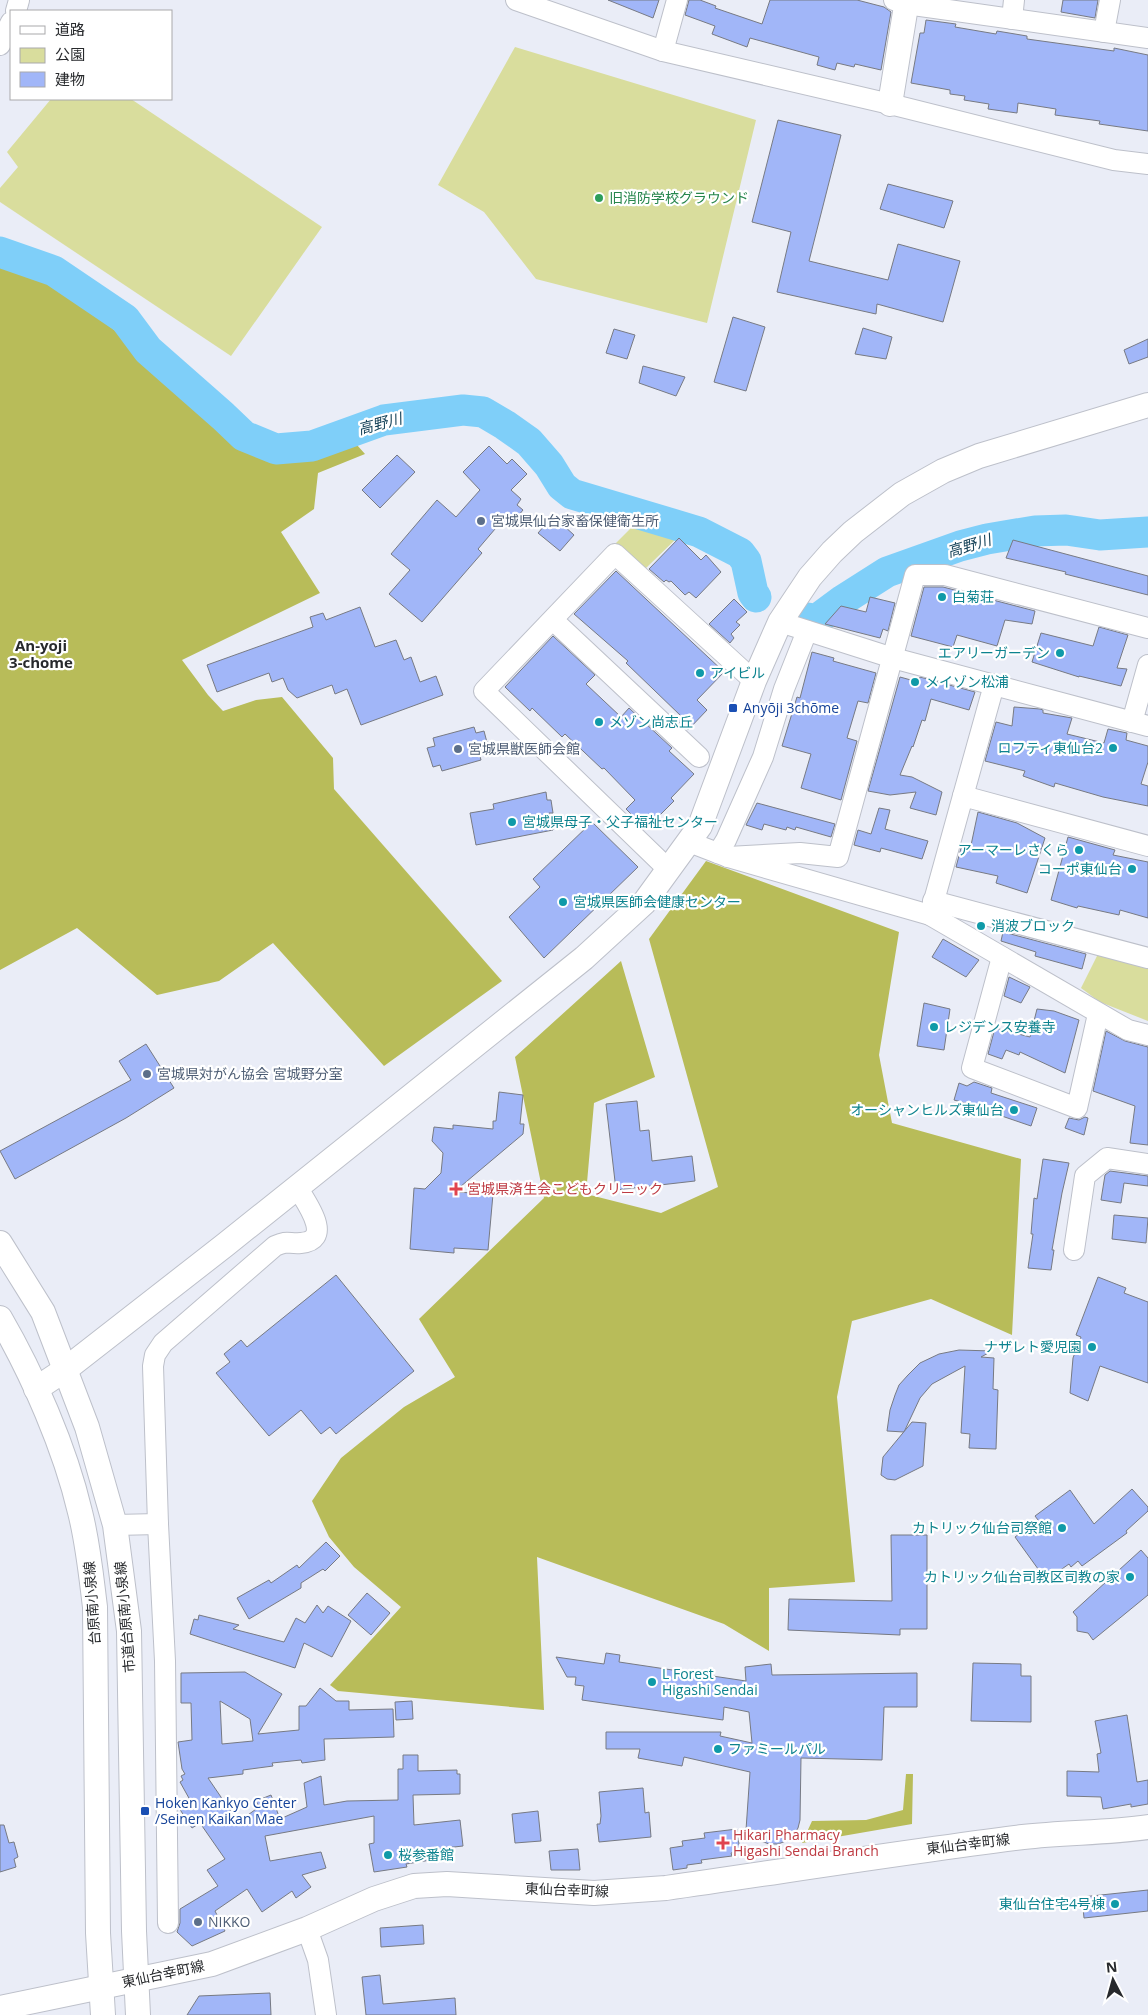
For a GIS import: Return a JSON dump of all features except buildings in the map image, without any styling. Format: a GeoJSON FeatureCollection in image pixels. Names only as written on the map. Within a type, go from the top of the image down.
{"type":"FeatureCollection","features":[{"type":"Feature","properties":{"kind":"street"},"geometry":{"type":"LineString","coordinates":[[516,0],[664,51],[890,104],[1114,160],[1148,164]]}},
{"type":"Feature","properties":{"kind":"street"},"geometry":{"type":"LineString","coordinates":[[664,51],[677,0]]}},
{"type":"Feature","properties":{"kind":"street"},"geometry":{"type":"LineString","coordinates":[[1104,32],[1110,0]]}},
{"type":"Feature","properties":{"kind":"street"},"geometry":{"type":"LineString","coordinates":[[890,104],[903,1],[1013,10],[1104,32],[1148,38]]}},
{"type":"Feature","properties":{"kind":"street"},"geometry":{"type":"LineString","coordinates":[[0,45],[10,24]]}},
{"type":"Feature","properties":{"kind":"street"},"geometry":{"type":"LineString","coordinates":[[36,1389],[66,1369],[584,958],[644,903],[700,826],[754,681],[780,622],[799,592],[832,552],[879,511],[909,490],[943,471],[979,456],[1148,405]]}},
{"type":"Feature","properties":{"kind":"street"},"geometry":{"type":"LineString","coordinates":[[669,870],[484,690],[616,554],[754,681]]}},
{"type":"Feature","properties":{"kind":"street"},"geometry":{"type":"LineString","coordinates":[[723,855],[800,853],[838,857],[915,575],[945,575],[1148,628]]}},
{"type":"Feature","properties":{"kind":"street"},"geometry":{"type":"LineString","coordinates":[[553,620],[698,757]]}},
{"type":"Feature","properties":{"kind":"street"},"geometry":{"type":"LineString","coordinates":[[780,622],[893,658],[1140,724],[1148,665]]}},
{"type":"Feature","properties":{"kind":"street"},"geometry":{"type":"LineString","coordinates":[[723,855],[726,840],[763,757],[784,688],[807,631]]}},
{"type":"Feature","properties":{"kind":"street"},"geometry":{"type":"LineString","coordinates":[[932,908],[994,685]]}},
{"type":"Feature","properties":{"kind":"street"},"geometry":{"type":"LineString","coordinates":[[963,796],[1148,846]]}},
{"type":"Feature","properties":{"kind":"street"},"geometry":{"type":"LineString","coordinates":[[689,842],[723,855],[932,908],[1148,958]]}},
{"type":"Feature","properties":{"kind":"street"},"geometry":{"type":"LineString","coordinates":[[932,908],[1002,957],[1098,1014],[1128,1030],[1148,1035]]}},
{"type":"Feature","properties":{"kind":"street"},"geometry":{"type":"LineString","coordinates":[[1002,957],[972,1068],[1077,1108],[1098,1014]]}},
{"type":"Feature","properties":{"kind":"street"},"geometry":{"type":"LineString","coordinates":[[1074,1250],[1085,1176],[1106,1158],[1148,1164]]}},
{"type":"Feature","properties":{"kind":"street"},"geometry":{"type":"LineString","coordinates":[[168,1923],[165,1661],[158,1524],[153,1366],[155,1354],[163,1343],[275,1246],[287,1241],[300,1243],[310,1240],[316,1234],[318,1228],[313,1213],[297,1187]]}},
{"type":"Feature","properties":{"kind":"street","name":"市道台原南小泉線"},"geometry":{"type":"LineString","coordinates":[[0,1243],[43,1312],[87,1427],[115,1525],[129,1631],[138,2015]]}},
{"type":"Feature","properties":{"kind":"street","name":"台原南小泉線"},"geometry":{"type":"LineString","coordinates":[[0,1318],[36,1389],[54,1431],[75,1494],[89,1558],[95,1607],[101,1987]]}},
{"type":"Feature","properties":{"kind":"street"},"geometry":{"type":"LineString","coordinates":[[115,1525],[158,1524]]}},
{"type":"Feature","properties":{"kind":"street","name":"東仙台幸町線"},"geometry":{"type":"LineString","coordinates":[[0,2008],[212,1964],[307,1929],[374,1899],[414,1886],[447,1884],[627,1892],[1028,1836],[1115,1832],[1148,1827]]}},
{"type":"Feature","properties":{"kind":"street"},"geometry":{"type":"LineString","coordinates":[[307,1929],[318,1960],[326,2015]]}},
{"type":"Feature","properties":{"kind":"street"},"geometry":{"type":"LineString","coordinates":[[101,1987],[103,2015]]}},
{"type":"Feature","properties":{"kind":"green space","name":"旧消防学校グラウンド"},"geometry":{"type":"Polygon","coordinates":[[[515,47],[756,120],[707,323],[536,279],[484,212],[438,185],[515,47]]]}},
{"type":"Feature","properties":{"kind":"green space"},"geometry":{"type":"Polygon","coordinates":[[[50,100],[132,100],[322,227],[231,356],[0,202],[0,188],[18,167],[7,152],[50,100]]]}},
{"type":"Feature","properties":{"kind":"green space"},"geometry":{"type":"Polygon","coordinates":[[[0,259],[49,279],[145,354],[244,441],[277,454],[309,452],[349,436],[365,454],[318,473],[314,509],[281,532],[320,593],[182,660],[208,695],[223,711],[256,700],[282,697],[333,758],[334,789],[502,981],[384,1066],[273,943],[219,981],[157,995],[77,928],[0,970],[0,259]]]}},
{"type":"Feature","properties":{"kind":"green space"},"geometry":{"type":"Polygon","coordinates":[[[633,526],[678,537],[646,568],[615,544],[633,526]]]}},
{"type":"Feature","properties":{"kind":"green space"},"geometry":{"type":"Polygon","coordinates":[[[706,861],[899,932],[879,1055],[892,1123],[1021,1159],[1012,1335],[931,1299],[852,1321],[837,1397],[855,1582],[769,1588],[769,1651],[724,1624],[537,1557],[544,1710],[338,1691],[330,1685],[401,1607],[354,1567],[329,1537],[312,1501],[341,1458],[404,1407],[455,1377],[419,1319],[544,1198],[515,1057],[621,961],[655,1077],[594,1103],[586,1194],[661,1213],[718,1187],[649,939],[706,861]]]}},
{"type":"Feature","properties":{"kind":"green space"},"geometry":{"type":"Polygon","coordinates":[[[1100,950],[1148,964],[1148,1021],[1100,1002],[1081,988],[1100,950]]]}},
{"type":"Feature","properties":{"kind":"green space"},"geometry":{"type":"Polygon","coordinates":[[[906,1774],[913,1774],[912,1824],[802,1843],[812,1821],[866,1820],[903,1810],[906,1774]]]}},
{"type":"Feature","properties":{"kind":"waterway","name":"高野川"},"geometry":{"type":"LineString","coordinates":[[0,252],[54,271],[125,319],[148,350],[244,436],[276,449],[312,446],[384,420],[463,410],[483,412],[529,442],[549,465],[562,486],[572,494],[699,532],[740,553],[746,561],[753,593],[756,597]]}},
{"type":"Feature","properties":{"kind":"waterway","name":"高野川"},"geometry":{"type":"LineString","coordinates":[[808,618],[816,620],[887,572],[960,546],[987,539],[1035,531],[1066,530],[1100,535],[1148,532]]}},
{"type":"Feature","properties":{"kind":"place","name":"旧消防学校グラウンド"},"geometry":{"type":"Point","coordinates":[599,198]}},
{"type":"Feature","properties":{"kind":"place","name":"宮城県仙台家畜保健衛生所"},"geometry":{"type":"Point","coordinates":[481,521]}},
{"type":"Feature","properties":{"kind":"place","name":"白菊荘"},"geometry":{"type":"Point","coordinates":[942,597]}},
{"type":"Feature","properties":{"kind":"place","name":"エアリーガーデン"},"geometry":{"type":"Point","coordinates":[1060,653]}},
{"type":"Feature","properties":{"kind":"place","name":"アイビル"},"geometry":{"type":"Point","coordinates":[700,673]}},
{"type":"Feature","properties":{"kind":"place","name":"メイゾン松浦"},"geometry":{"type":"Point","coordinates":[915,682]}},
{"type":"Feature","properties":{"kind":"place","name":"Anyōji 3chōme"},"geometry":{"type":"Point","coordinates":[733,708]}},
{"type":"Feature","properties":{"kind":"place","name":"メゾン尚志丘"},"geometry":{"type":"Point","coordinates":[599,722]}},
{"type":"Feature","properties":{"kind":"place","name":"ロフティ東仙台2"},"geometry":{"type":"Point","coordinates":[1113,748]}},
{"type":"Feature","properties":{"kind":"place","name":"宮城県獣医師会館"},"geometry":{"type":"Point","coordinates":[458,749]}},
{"type":"Feature","properties":{"kind":"place","name":"宮城県母子・父子福祉センター"},"geometry":{"type":"Point","coordinates":[512,822]}},
{"type":"Feature","properties":{"kind":"place","name":"アーマーレさくら"},"geometry":{"type":"Point","coordinates":[1079,850]}},
{"type":"Feature","properties":{"kind":"place","name":"コーポ東仙台"},"geometry":{"type":"Point","coordinates":[1132,869]}},
{"type":"Feature","properties":{"kind":"place","name":"宮城県医師会健康センター"},"geometry":{"type":"Point","coordinates":[563,902]}},
{"type":"Feature","properties":{"kind":"place","name":"消波ブロック"},"geometry":{"type":"Point","coordinates":[981,926]}},
{"type":"Feature","properties":{"kind":"place","name":"レジデンス安養寺"},"geometry":{"type":"Point","coordinates":[934,1027]}},
{"type":"Feature","properties":{"kind":"place","name":"宮城県対がん協会 宮城野分室"},"geometry":{"type":"Point","coordinates":[147,1074]}},
{"type":"Feature","properties":{"kind":"place","name":"オーシャンヒルズ東仙台"},"geometry":{"type":"Point","coordinates":[1014,1110]}},
{"type":"Feature","properties":{"kind":"place","name":"宮城県済生会こどもクリニック"},"geometry":{"type":"Point","coordinates":[456,1189]}},
{"type":"Feature","properties":{"kind":"place","name":"ナザレト愛児園"},"geometry":{"type":"Point","coordinates":[1092,1347]}},
{"type":"Feature","properties":{"kind":"place","name":"カトリック仙台司祭館"},"geometry":{"type":"Point","coordinates":[1062,1528]}},
{"type":"Feature","properties":{"kind":"place","name":"カトリック仙台司教区司教の家"},"geometry":{"type":"Point","coordinates":[1130,1577]}},
{"type":"Feature","properties":{"kind":"place","name":"L Forest Higashi Sendai"},"geometry":{"type":"Point","coordinates":[652,1682]}},
{"type":"Feature","properties":{"kind":"place","name":"ファミールパル"},"geometry":{"type":"Point","coordinates":[718,1749]}},
{"type":"Feature","properties":{"kind":"place","name":"Hoken Kankyo Center /Seinen Kaikan Mae"},"geometry":{"type":"Point","coordinates":[145,1811]}},
{"type":"Feature","properties":{"kind":"place","name":"Hikari Pharmacy Higashi Sendai Branch"},"geometry":{"type":"Point","coordinates":[723,1843]}},
{"type":"Feature","properties":{"kind":"place","name":"桜参番館"},"geometry":{"type":"Point","coordinates":[388,1855]}},
{"type":"Feature","properties":{"kind":"place","name":"東仙台住宅4号棟"},"geometry":{"type":"Point","coordinates":[1115,1904]}},
{"type":"Feature","properties":{"kind":"place","name":"NIKKO"},"geometry":{"type":"Point","coordinates":[198,1922]}},
{"type":"Feature","properties":{"kind":"district","name":"An-yoji 3-chome"},"geometry":{"type":"Point","coordinates":[41,654]}}]}
